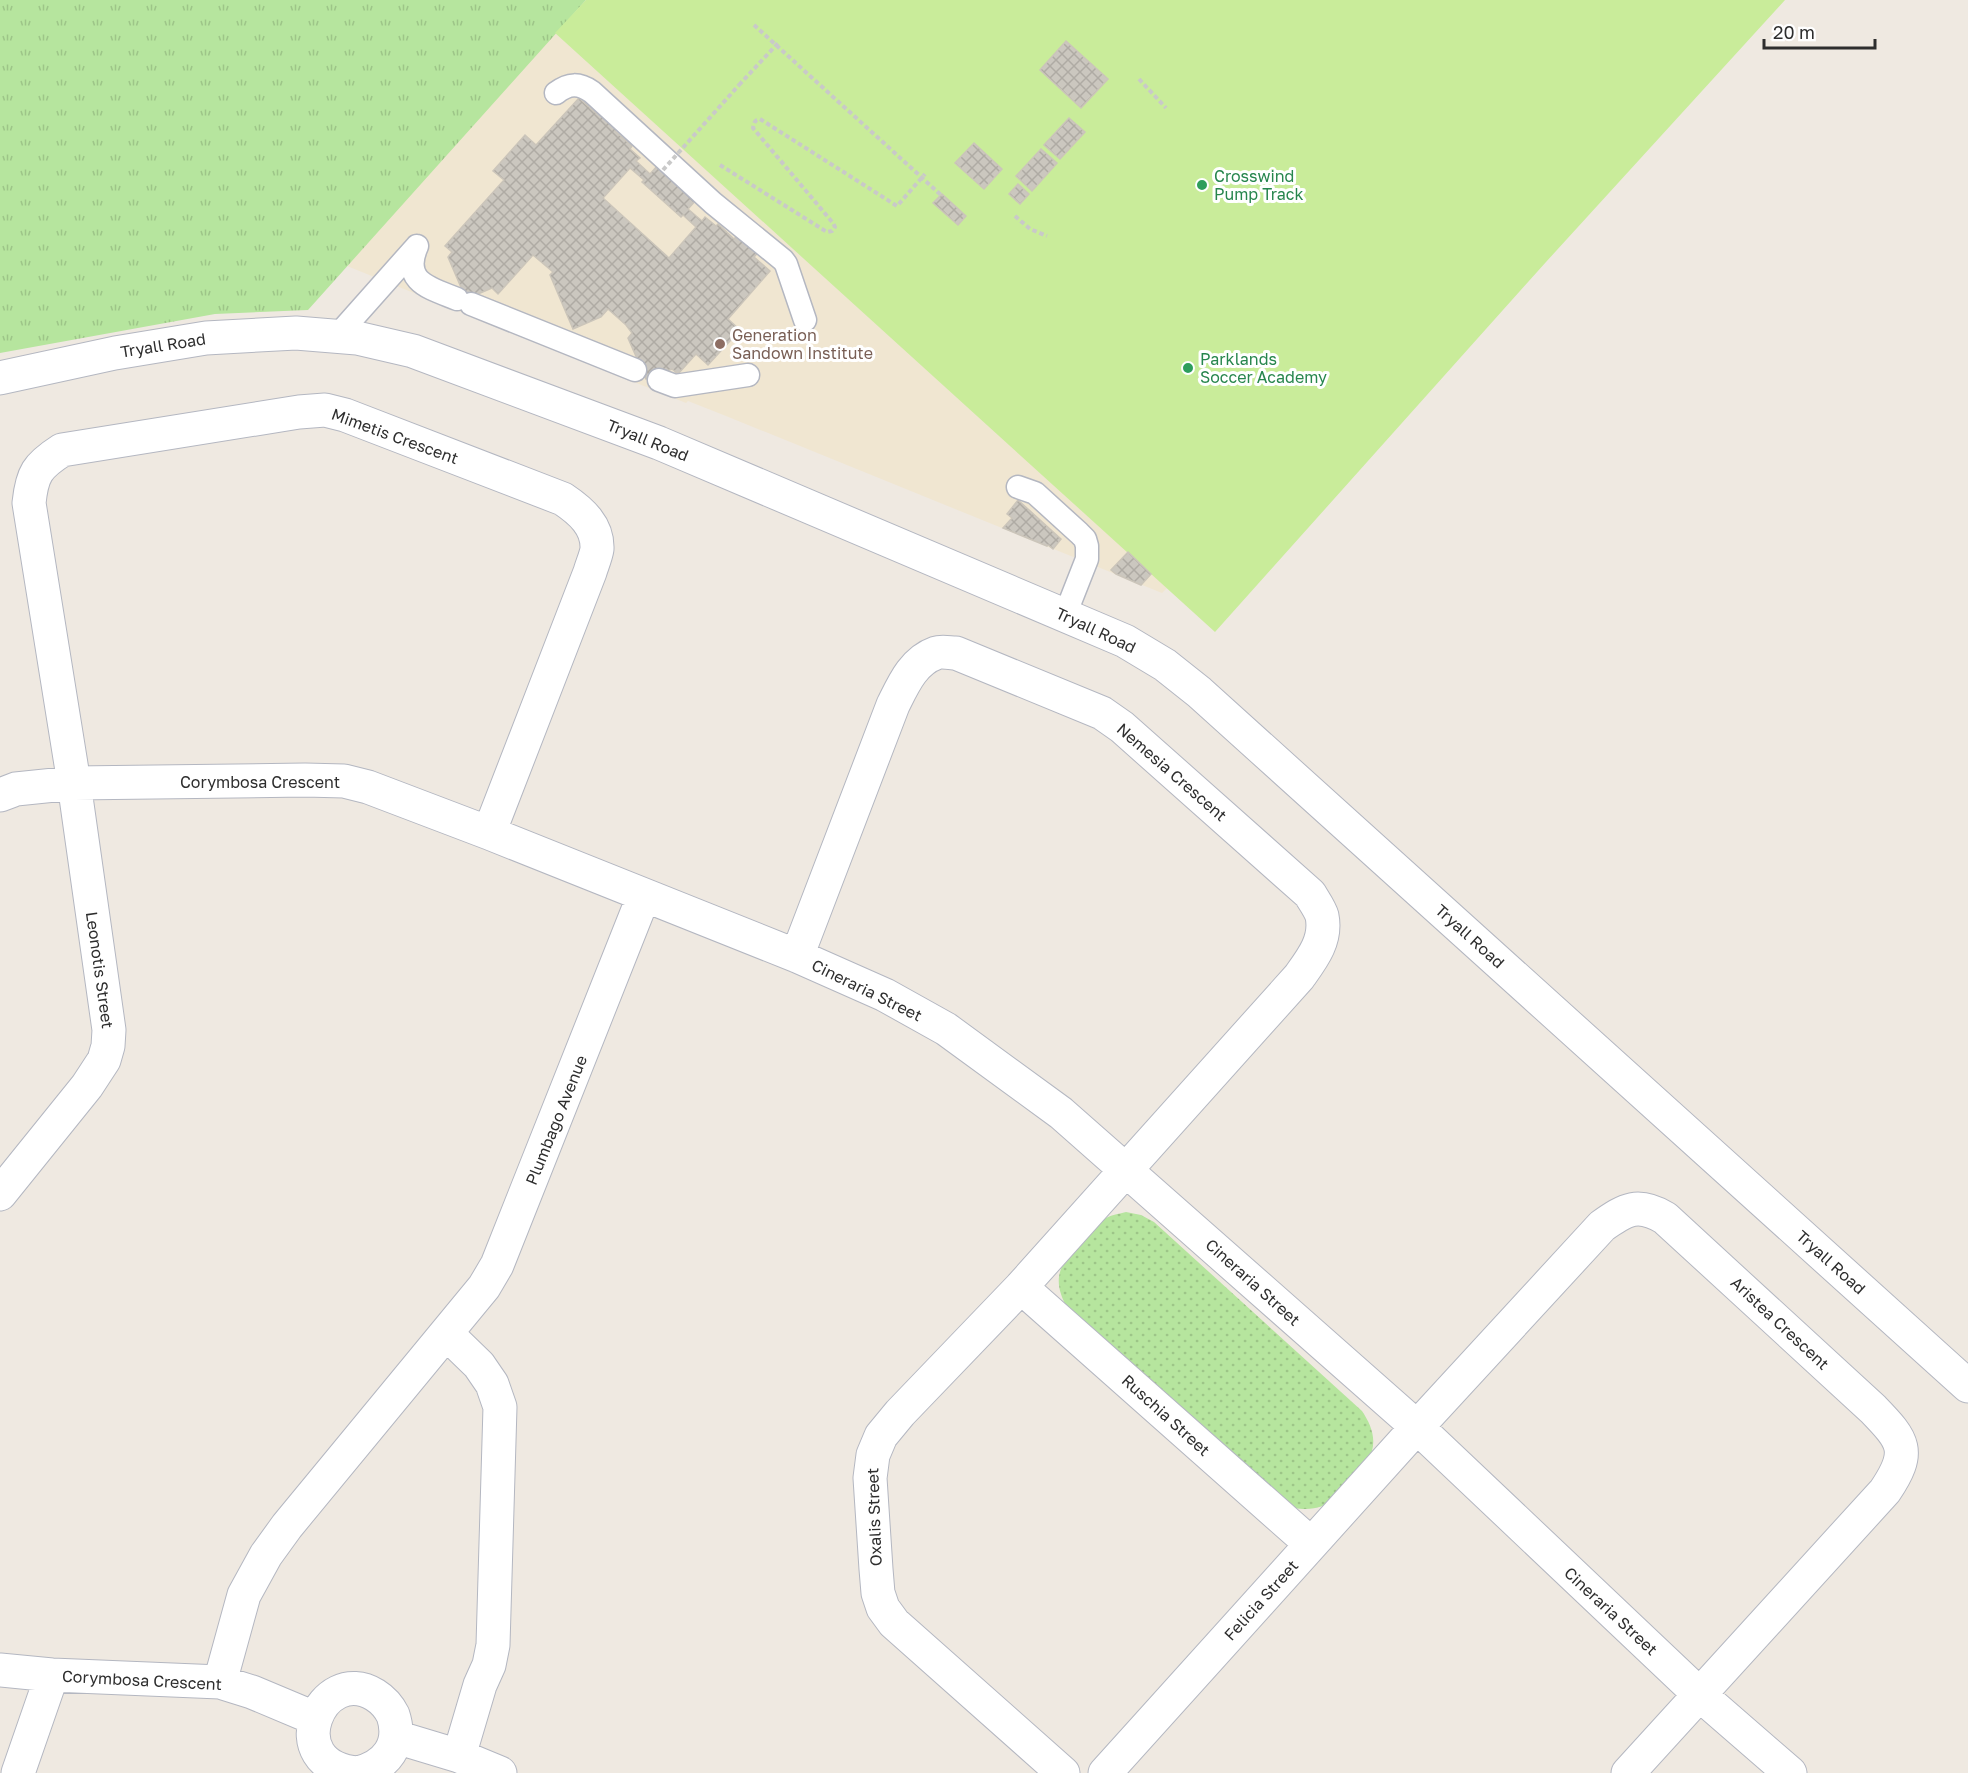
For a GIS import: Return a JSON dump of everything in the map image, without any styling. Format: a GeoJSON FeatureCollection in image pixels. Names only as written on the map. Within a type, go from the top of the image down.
{"type":"FeatureCollection","features":[{"type":"Feature","properties":{"kind":"street","name":"Tryall Road"},"geometry":{"type":"LineString","coordinates":[[0,378],[115,353],[206,338],[296,333],[337,336],[413,351],[659,443],[1125,641],[1165,665],[1199,692],[1968,1386]]}},
{"type":"Feature","properties":{"kind":"street","name":"Mimetis Crescent"},"geometry":{"type":"LineString","coordinates":[[74,783],[29,503],[31,482],[38,469],[48,458],[62,450],[299,412],[325,410],[345,415],[563,499],[582,512],[594,531],[597,550],[590,572],[489,833]]}},
{"type":"Feature","properties":{"kind":"street","name":"Nemesia Crescent"},"geometry":{"type":"LineString","coordinates":[[797,956],[893,705],[907,677],[921,661],[938,652],[956,653],[1102,713],[1122,727],[1311,894],[1322,915],[1323,934],[1316,954],[1299,977],[1125,1169]]}},
{"type":"Feature","properties":{"kind":"street","name":"Corymbosa Crescent"},"geometry":{"type":"LineString","coordinates":[[0,795],[16,789],[74,783],[305,780],[344,782],[368,787],[644,895]]}},
{"type":"Feature","properties":{"kind":"street","name":"Leonotis Street"},"geometry":{"type":"LineString","coordinates":[[0,1194],[87,1086],[104,1060],[108,1046],[109,1030],[74,783]]}},
{"type":"Feature","properties":{"kind":"street","name":"Cineraria Street"},"geometry":{"type":"LineString","coordinates":[[644,895],[797,956],[885,996],[946,1029],[1061,1113],[1416,1427],[1699,1694],[1790,1773]]}},
{"type":"Feature","properties":{"kind":"street","name":"Plumbago Avenue"},"geometry":{"type":"LineString","coordinates":[[220,1682],[244,1595],[266,1555],[287,1526],[484,1287],[505,1249],[644,895]]}},
{"type":"Feature","properties":{"kind":"street","name":"Oxalis Street"},"geometry":{"type":"LineString","coordinates":[[1063,1773],[894,1623],[883,1608],[877,1585],[870,1478],[873,1455],[882,1436],[900,1413],[1021,1287],[1125,1169]]}},
{"type":"Feature","properties":{"kind":"street","name":"Aristea Crescent"},"geometry":{"type":"LineString","coordinates":[[1416,1427],[1602,1226],[1619,1215],[1635,1209],[1651,1210],[1665,1218],[1873,1409],[1891,1428],[1902,1448],[1902,1461],[1895,1476],[1885,1491],[1699,1694]]}},
{"type":"Feature","properties":{"kind":"street","name":"Ruschia Street"},"geometry":{"type":"LineString","coordinates":[[1021,1287],[1311,1544]]}},
{"type":"Feature","properties":{"kind":"street"},"geometry":{"type":"LineString","coordinates":[[446,1334],[479,1365],[492,1384],[500,1407],[493,1645],[489,1665],[480,1685],[459,1756]]}},
{"type":"Feature","properties":{"kind":"street","name":"Felicia Street"},"geometry":{"type":"LineString","coordinates":[[1105,1773],[1416,1427]]}},
{"type":"Feature","properties":{"kind":"street","name":"Corymbosa Crescent"},"geometry":{"type":"LineString","coordinates":[[0,1670],[52,1675],[220,1682],[252,1692],[311,1745]]}},
{"type":"Feature","properties":{"kind":"street"},"geometry":{"type":"LineString","coordinates":[[18,1773],[52,1675]]}},
{"type":"Feature","properties":{"kind":"street"},"geometry":{"type":"LineString","coordinates":[[355,1689],[369,1692],[381,1699],[390,1709],[395,1723],[396,1737],[391,1750],[383,1762],[364,1772],[343,1772],[331,1766],[311,1745],[320,1706],[329,1697],[342,1691],[355,1689]]}},
{"type":"Feature","properties":{"kind":"street"},"geometry":{"type":"LineString","coordinates":[[1628,1773],[1699,1694]]}},
{"type":"Feature","properties":{"kind":"street"},"geometry":{"type":"LineString","coordinates":[[396,1737],[459,1756],[500,1773]]}},
{"type":"Feature","properties":{"kind":"lane"},"geometry":{"type":"LineString","coordinates":[[556,93],[574,84],[584,86],[664,165],[783,260],[805,320]]}},
{"type":"Feature","properties":{"kind":"lane"},"geometry":{"type":"LineString","coordinates":[[337,336],[417,246],[412,256],[412,268],[415,277],[422,284],[635,370]]}},
{"type":"Feature","properties":{"kind":"lane"},"geometry":{"type":"LineString","coordinates":[[659,380],[675,386],[748,375]]}},
{"type":"Feature","properties":{"kind":"lane"},"geometry":{"type":"LineString","coordinates":[[1018,487],[1035,493],[1085,539],[1087,559],[1065,615]]}},
{"type":"Feature","properties":{"kind":"path"},"geometry":{"type":"LineString","coordinates":[[754,25],[777,43],[924,176],[941,195]]}},
{"type":"Feature","properties":{"kind":"path"},"geometry":{"type":"LineString","coordinates":[[664,165],[777,43]]}},
{"type":"Feature","properties":{"kind":"path"},"geometry":{"type":"LineString","coordinates":[[1138,79],[1166,108]]}},
{"type":"Feature","properties":{"kind":"path"},"geometry":{"type":"LineString","coordinates":[[711,159],[827,232],[832,231],[835,227],[834,223],[753,128],[757,120],[760,119],[897,206],[924,176]]}},
{"type":"Feature","properties":{"kind":"path"},"geometry":{"type":"LineString","coordinates":[[664,165],[677,147],[683,145],[691,147]]}},
{"type":"Feature","properties":{"kind":"path"},"geometry":{"type":"LineString","coordinates":[[1015,216],[1030,229],[1047,236]]}},
{"type":"Feature","properties":{"kind":"shaded area","name":"Generation Sandown Institute"},"geometry":{"type":"Polygon","coordinates":[[[555,33],[1167,588],[1162,593],[726,416],[688,401],[686,403],[347,266],[555,33]]]}},
{"type":"Feature","properties":{"kind":"green space"},"geometry":{"type":"Polygon","coordinates":[[[0,0],[586,0],[308,310],[215,314],[0,353],[0,0]]]}},
{"type":"Feature","properties":{"kind":"green space","name":"Parklands Soccer Academy"},"geometry":{"type":"Polygon","coordinates":[[[586,0],[1785,0],[1546,262],[1215,632],[555,33],[586,0]]]}},
{"type":"Feature","properties":{"kind":"green space"},"geometry":{"type":"Polygon","coordinates":[[[1126,1212],[1141,1215],[1154,1222],[1362,1411],[1373,1435],[1371,1454],[1330,1502],[1315,1508],[1294,1508],[1066,1306],[1059,1283],[1064,1264],[1100,1222],[1109,1216],[1126,1212]]]}},
{"type":"Feature","properties":{"kind":"building"},"geometry":{"type":"Polygon","coordinates":[[[1066,41],[1108,79],[1081,108],[1040,70],[1066,41]]]}},
{"type":"Feature","properties":{"kind":"building"},"geometry":{"type":"Polygon","coordinates":[[[579,98],[596,113],[603,105],[623,123],[615,131],[632,146],[630,149],[640,158],[636,161],[650,174],[658,165],[696,200],[688,209],[702,221],[705,217],[716,226],[718,224],[734,239],[742,230],[762,248],[754,257],[770,271],[728,319],[740,330],[708,365],[696,354],[678,374],[672,369],[646,379],[628,338],[632,333],[626,325],[608,309],[601,317],[573,329],[550,275],[553,272],[533,255],[498,294],[492,288],[466,299],[448,257],[452,252],[445,246],[504,180],[493,171],[525,135],[536,145],[579,98]],[[630,168],[603,198],[669,258],[696,227],[683,215],[681,217],[642,182],[644,180],[630,168]]]}},
{"type":"Feature","properties":{"kind":"building"},"geometry":{"type":"Polygon","coordinates":[[[1069,118],[1085,132],[1060,159],[1044,145],[1069,118]]]}},
{"type":"Feature","properties":{"kind":"building"},"geometry":{"type":"Polygon","coordinates":[[[974,143],[1002,169],[984,189],[955,163],[974,143]]]}},
{"type":"Feature","properties":{"kind":"building"},"geometry":{"type":"Polygon","coordinates":[[[1041,149],[1057,163],[1032,191],[1016,176],[1041,149]]]}},
{"type":"Feature","properties":{"kind":"building"},"geometry":{"type":"Polygon","coordinates":[[[1018,184],[1029,194],[1020,204],[1009,194],[1018,184]]]}},
{"type":"Feature","properties":{"kind":"building"},"geometry":{"type":"Polygon","coordinates":[[[942,194],[966,216],[958,225],[933,203],[942,194]]]}},
{"type":"Feature","properties":{"kind":"building"},"geometry":{"type":"Polygon","coordinates":[[[1018,500],[1061,539],[1053,549],[1003,528],[1012,518],[1007,514],[1018,500]]]}},
{"type":"Feature","properties":{"kind":"building"},"geometry":{"type":"Polygon","coordinates":[[[1128,552],[1151,574],[1141,585],[1111,570],[1128,552]]]}},
{"type":"Feature","properties":{"kind":"place","name":"Crosswind Pump Track"},"geometry":{"type":"Point","coordinates":[1202,185]}},
{"type":"Feature","properties":{"kind":"place","name":"Generation Sandown Institute"},"geometry":{"type":"Point","coordinates":[720,344]}},
{"type":"Feature","properties":{"kind":"place","name":"Parklands Soccer Academy"},"geometry":{"type":"Point","coordinates":[1188,368]}}]}
